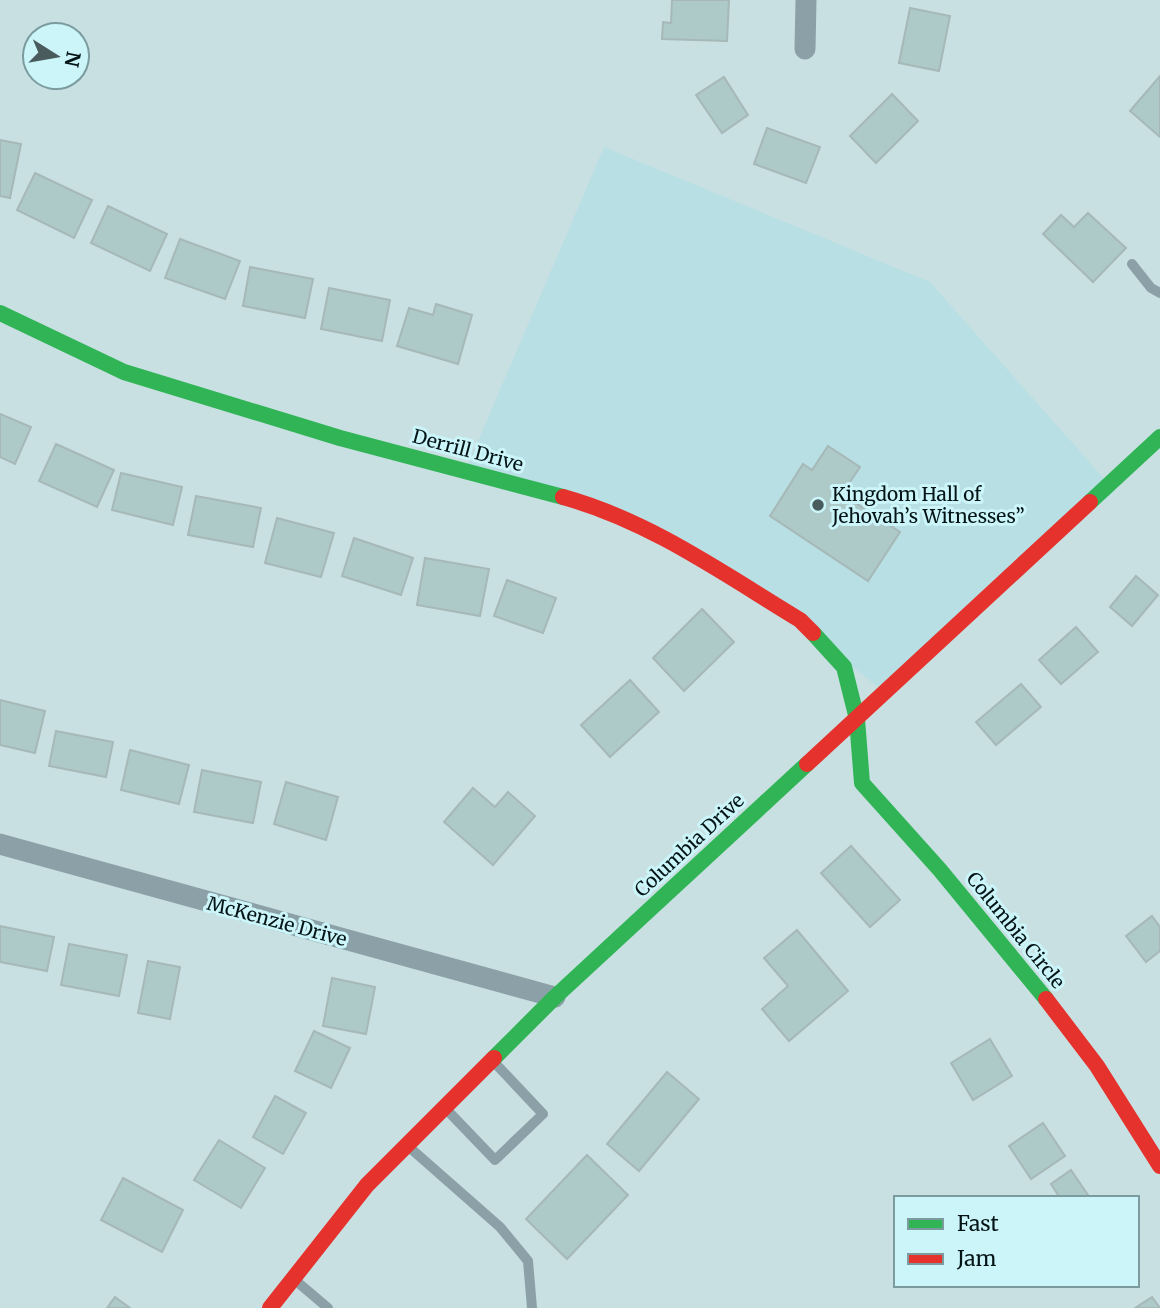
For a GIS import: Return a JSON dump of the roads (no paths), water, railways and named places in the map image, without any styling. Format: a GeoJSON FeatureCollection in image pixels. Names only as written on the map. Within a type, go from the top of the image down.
{"type":"FeatureCollection","features":[{"type":"Feature","properties":{"kind":"street"},"geometry":{"type":"LineString","coordinates":[[805,49],[806,0]]}},
{"type":"Feature","properties":{"kind":"street","name":"Derrill Drive"},"geometry":{"type":"LineString","coordinates":[[0,313],[124,372],[340,438],[595,506],[645,527],[800,620],[844,667],[856,719]]}},
{"type":"Feature","properties":{"kind":"street","name":"Columbia Drive"},"geometry":{"type":"LineString","coordinates":[[270,1308],[367,1185],[555,997],[1160,437]]}},
{"type":"Feature","properties":{"kind":"street","name":"Columbia Circle"},"geometry":{"type":"LineString","coordinates":[[856,719],[862,783],[1027,973],[1097,1066],[1160,1166]]}},
{"type":"Feature","properties":{"kind":"street","name":"McKenzie Drive"},"geometry":{"type":"LineString","coordinates":[[0,844],[555,997]]}},
{"type":"Feature","properties":{"kind":"lane"},"geometry":{"type":"LineString","coordinates":[[1132,264],[1151,288],[1160,293]]}},
{"type":"Feature","properties":{"kind":"lane"},"geometry":{"type":"LineString","coordinates":[[444,1108],[495,1160],[543,1114],[492,1060]]}},
{"type":"Feature","properties":{"kind":"lane"},"geometry":{"type":"LineString","coordinates":[[407,1146],[500,1227],[528,1261],[532,1308]]}},
{"type":"Feature","properties":{"kind":"lane"},"geometry":{"type":"LineString","coordinates":[[293,1279],[328,1308]]}},
{"type":"Feature","properties":{"kind":"place","name":"Kingdom Hall of Jehovah’s Witnesses”"},"geometry":{"type":"Point","coordinates":[818,505]}}]}
